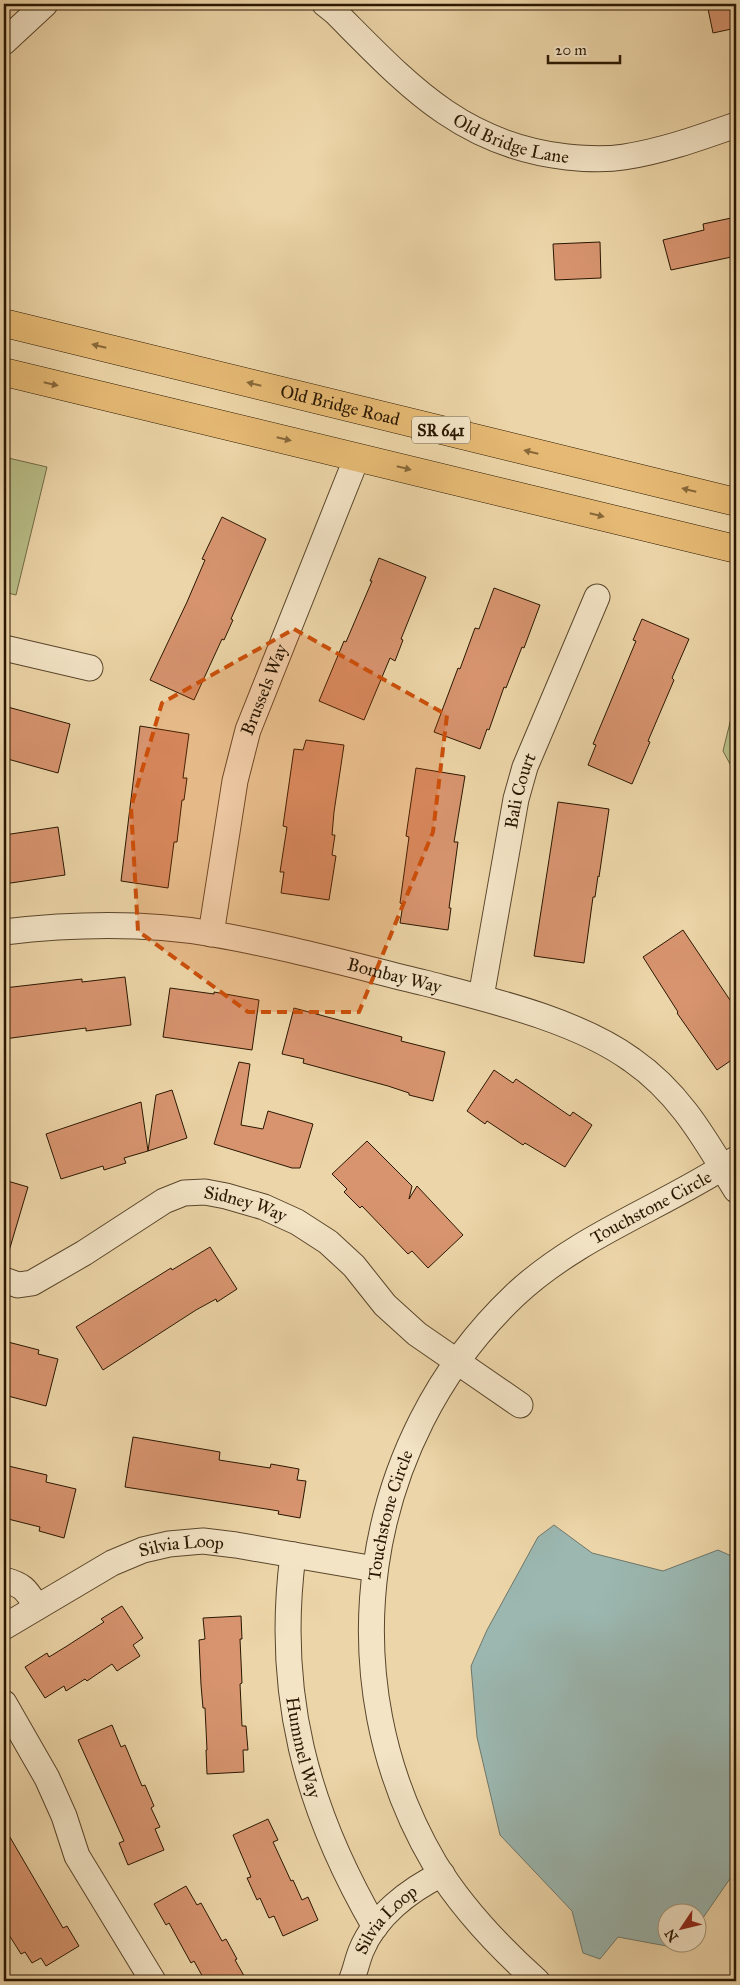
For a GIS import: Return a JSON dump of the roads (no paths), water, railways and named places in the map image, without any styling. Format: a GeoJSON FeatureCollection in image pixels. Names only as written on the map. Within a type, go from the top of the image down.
{"type":"FeatureCollection","features":[{"type":"Feature","properties":{"kind":"main road","name":"Old Bridge Road"},"geometry":{"type":"LineString","coordinates":[[4,323],[736,502]]}},
{"type":"Feature","properties":{"kind":"main road","name":"SR 641"},"geometry":{"type":"LineString","coordinates":[[4,372],[736,550]]}},
{"type":"Feature","properties":{"kind":"street"},"geometry":{"type":"LineString","coordinates":[[4,42],[45,4]]}},
{"type":"Feature","properties":{"kind":"street","name":"Old Bridge Lane"},"geometry":{"type":"LineString","coordinates":[[325,4],[406,82],[442,111],[478,132],[509,144],[549,155],[590,159],[622,158],[668,149],[736,125]]}},
{"type":"Feature","properties":{"kind":"street","name":"Brussels Way"},"geometry":{"type":"LineString","coordinates":[[211,934],[235,781],[248,730],[356,457]]}},
{"type":"Feature","properties":{"kind":"street","name":"Bali Court"},"geometry":{"type":"LineString","coordinates":[[481,997],[516,799],[525,767],[598,597]]}},
{"type":"Feature","properties":{"kind":"street"},"geometry":{"type":"LineString","coordinates":[[4,648],[90,668]]}},
{"type":"Feature","properties":{"kind":"street","name":"Bombay Way"},"geometry":{"type":"LineString","coordinates":[[4,932],[80,926],[146,927],[211,934],[294,950],[481,997],[538,1016],[598,1038],[632,1060],[657,1080],[685,1109],[729,1163],[736,1190]]}},
{"type":"Feature","properties":{"kind":"street","name":"Touchstone Circle"},"geometry":{"type":"LineString","coordinates":[[537,1981],[508,1955],[465,1906],[442,1874],[411,1816],[399,1787],[384,1738],[373,1666],[371,1635],[375,1569],[383,1522],[406,1451],[438,1390],[481,1332],[516,1295],[555,1262],[598,1235],[683,1191],[729,1163]]}},
{"type":"Feature","properties":{"kind":"street","name":"Sidney Way"},"geometry":{"type":"LineString","coordinates":[[4,1280],[18,1285],[32,1283],[164,1201],[184,1193],[205,1192],[264,1207],[298,1222],[328,1242],[354,1266],[385,1305],[404,1323],[520,1405]]}},
{"type":"Feature","properties":{"kind":"street","name":"Silvia Loop"},"geometry":{"type":"LineString","coordinates":[[4,1627],[112,1563],[143,1550],[169,1544],[211,1542],[236,1544],[375,1569]]}},
{"type":"Feature","properties":{"kind":"street","name":"Hummel Way"},"geometry":{"type":"LineString","coordinates":[[293,1555],[289,1596],[288,1657],[290,1690],[300,1747],[309,1780],[328,1834],[342,1866],[375,1927]]}},
{"type":"Feature","properties":{"kind":"street"},"geometry":{"type":"LineString","coordinates":[[4,1580],[25,1588],[37,1607]]}},
{"type":"Feature","properties":{"kind":"street"},"geometry":{"type":"LineString","coordinates":[[4,1703],[47,1778],[64,1816],[78,1856],[153,1981]]}},
{"type":"Feature","properties":{"kind":"street","name":"Silvia Loop"},"geometry":{"type":"LineString","coordinates":[[351,1981],[361,1950],[375,1927],[396,1903],[426,1882],[442,1874]]}},
{"type":"Feature","properties":{"kind":"water"},"geometry":{"type":"Polygon","coordinates":[[[554,1525],[592,1553],[663,1571],[718,1550],[736,1558],[736,1870],[708,1911],[708,1902],[658,1902],[658,1944],[618,1937],[600,1959],[583,1953],[572,1911],[500,1835],[477,1737],[471,1666],[487,1630],[538,1537],[554,1525]]]}}]}
